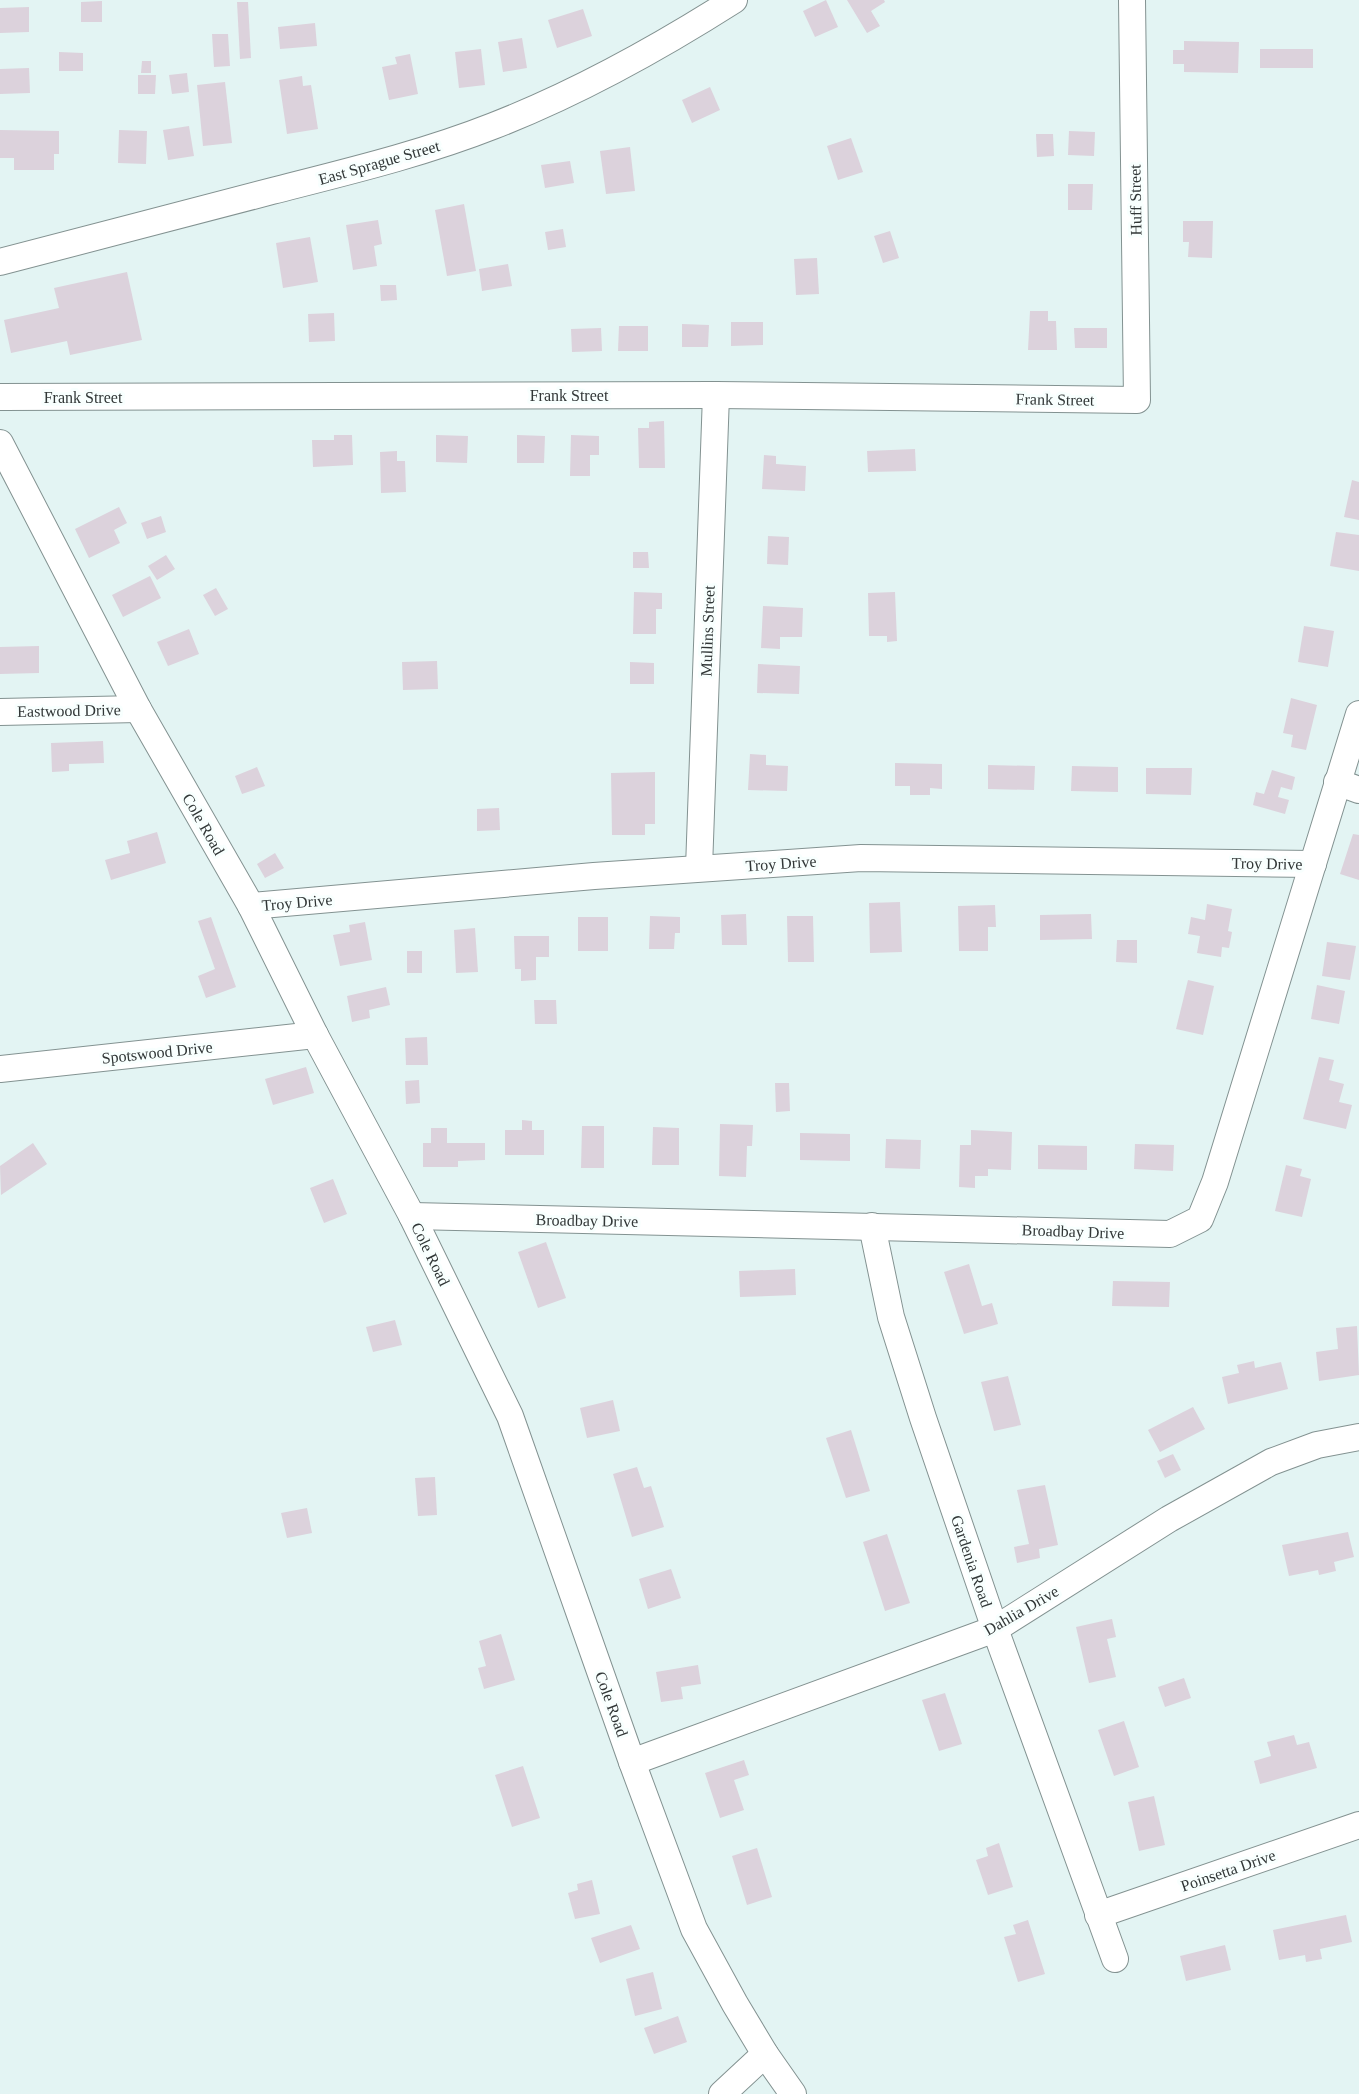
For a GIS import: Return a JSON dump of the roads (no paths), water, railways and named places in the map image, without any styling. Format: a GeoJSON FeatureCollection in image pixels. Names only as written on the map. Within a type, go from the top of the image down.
{"type":"FeatureCollection","features":[{"type":"Feature","properties":{"kind":"street","name":"East Sprague Street"},"geometry":{"type":"LineString","coordinates":[[0,262],[333,175],[438,145],[494,126],[571,92],[639,58],[734,0]]}},
{"type":"Feature","properties":{"kind":"street","name":"Huff Street"},"geometry":{"type":"LineString","coordinates":[[1132,0],[1137,400]]}},
{"type":"Feature","properties":{"kind":"street","name":"Frank Street"},"geometry":{"type":"LineString","coordinates":[[0,397],[716,395],[1137,400]]}},
{"type":"Feature","properties":{"kind":"street","name":"Mullins Street"},"geometry":{"type":"LineString","coordinates":[[699,868],[716,395]]}},
{"type":"Feature","properties":{"kind":"street","name":"Cole Road"},"geometry":{"type":"LineString","coordinates":[[0,443],[138,709],[251,906],[315,1035],[412,1216],[510,1416],[632,1762],[694,1929],[735,2004],[765,2054],[793,2094]]}},
{"type":"Feature","properties":{"kind":"street","name":"Eastwood Drive"},"geometry":{"type":"LineString","coordinates":[[0,712],[138,709]]}},
{"type":"Feature","properties":{"kind":"street","name":"Broadbay Drive"},"geometry":{"type":"LineString","coordinates":[[412,1216],[1170,1234],[1200,1219],[1215,1182],[1313,864],[1348,786],[1359,714]]}},
{"type":"Feature","properties":{"kind":"street","name":"Troy Drive"},"geometry":{"type":"LineString","coordinates":[[251,906],[699,868],[861,858],[1313,864]]}},
{"type":"Feature","properties":{"kind":"street","name":"Spotswood Drive"},"geometry":{"type":"LineString","coordinates":[[0,1069],[315,1035]]}},
{"type":"Feature","properties":{"kind":"street","name":"Gardenia Road"},"geometry":{"type":"LineString","coordinates":[[872,1226],[891,1317],[922,1418],[995,1629],[1115,1959]]}},
{"type":"Feature","properties":{"kind":"street","name":"Dahlia Drive"},"geometry":{"type":"LineString","coordinates":[[632,1762],[995,1629],[1169,1520],[1271,1462],[1317,1445],[1359,1437]]}},
{"type":"Feature","properties":{"kind":"street","name":"Poinsetta Drive"},"geometry":{"type":"LineString","coordinates":[[1098,1915],[1359,1825]]}},
{"type":"Feature","properties":{"kind":"street"},"geometry":{"type":"LineString","coordinates":[[722,2094],[765,2054]]}}]}
